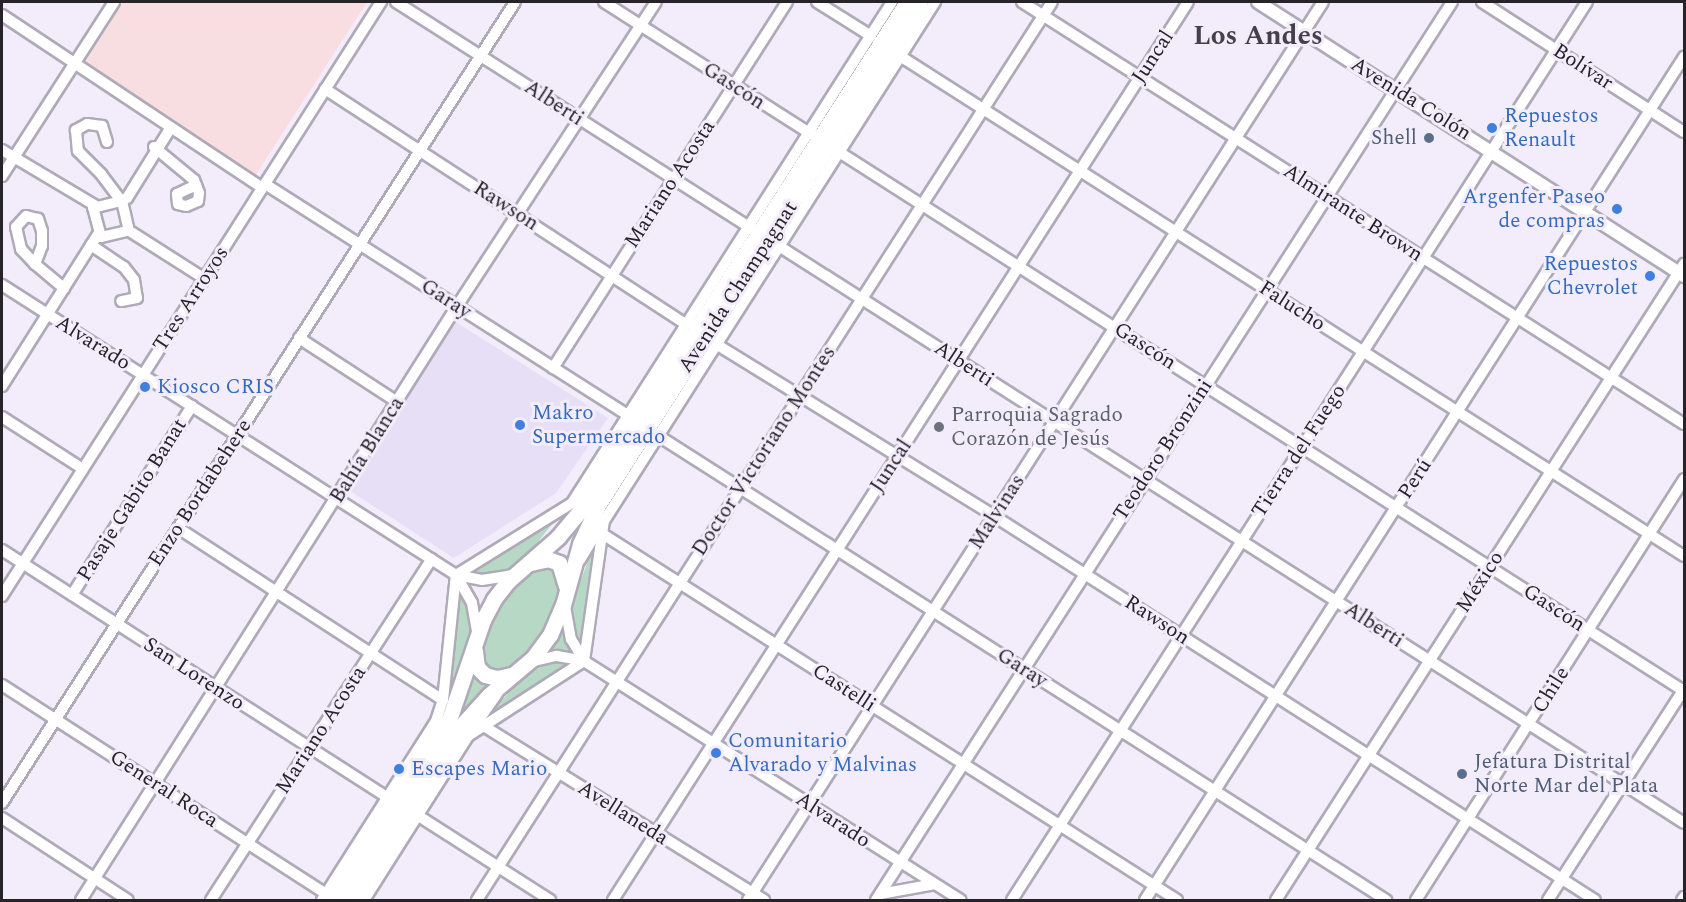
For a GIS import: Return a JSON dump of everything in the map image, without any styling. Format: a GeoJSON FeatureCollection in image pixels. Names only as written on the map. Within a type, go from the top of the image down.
{"type":"FeatureCollection","features":[{"type":"Feature","properties":{"kind":"highway","name":"Avenida Champagnat"},"geometry":{"type":"LineString","coordinates":[[824,143],[907,2]]}},
{"type":"Feature","properties":{"kind":"highway","name":"Avenida Champagnat"},"geometry":{"type":"LineString","coordinates":[[349,900],[455,734],[504,682],[522,668],[550,635],[598,505],[824,143],[920,2]]}},
{"type":"Feature","properties":{"kind":"highway","name":"Avenida Champagnat"},"geometry":{"type":"LineString","coordinates":[[328,898],[445,728],[494,599],[522,569],[539,556],[582,508],[764,237]]}},
{"type":"Feature","properties":{"kind":"highway"},"geometry":{"type":"LineString","coordinates":[[522,569],[543,559],[559,563],[565,573],[565,597]]}},
{"type":"Feature","properties":{"kind":"highway"},"geometry":{"type":"LineString","coordinates":[[474,652],[475,663],[485,675],[500,678],[522,668]]}},
{"type":"Feature","properties":{"kind":"main road","name":"Avenida Colón"},"geometry":{"type":"LineString","coordinates":[[1258,2],[1683,271]]}},
{"type":"Feature","properties":{"kind":"street"},"geometry":{"type":"LineString","coordinates":[[2,176],[114,2]]}},
{"type":"Feature","properties":{"kind":"street","name":"Tres Arroyos"},"geometry":{"type":"LineString","coordinates":[[2,596],[381,2]]}},
{"type":"Feature","properties":{"kind":"street","name":"Alberti"},"geometry":{"type":"LineString","coordinates":[[396,2],[1684,823]]}},
{"type":"Feature","properties":{"kind":"street","name":"Enzo Bordabehere"},"geometry":{"type":"LineString","coordinates":[[2,803],[515,2]]}},
{"type":"Feature","properties":{"kind":"street","name":"Gascón"},"geometry":{"type":"LineString","coordinates":[[604,2],[1684,690]]}},
{"type":"Feature","properties":{"kind":"street","name":"Bahía Blanca"},"geometry":{"type":"LineString","coordinates":[[81,900],[337,500],[457,306],[656,2]]}},
{"type":"Feature","properties":{"kind":"street","name":"Mariano Acosta"},"geometry":{"type":"LineString","coordinates":[[553,368],[787,2]]}},
{"type":"Feature","properties":{"kind":"street"},"geometry":{"type":"LineString","coordinates":[[817,2],[871,36]]}},
{"type":"Feature","properties":{"kind":"street","name":"Avenida Champagnat"},"geometry":{"type":"LineString","coordinates":[[824,143],[871,36],[892,2]]}},
{"type":"Feature","properties":{"kind":"street","name":"Avenida Champagnat"},"geometry":{"type":"LineString","coordinates":[[570,578],[657,435],[716,344],[764,237],[824,143],[900,56],[935,2]]}},
{"type":"Feature","properties":{"kind":"street","name":"Almirante Brown"},"geometry":{"type":"LineString","coordinates":[[1022,2],[1684,424]]}},
{"type":"Feature","properties":{"kind":"street","name":"Doctor Victoriano Montes"},"geometry":{"type":"LineString","coordinates":[[477,900],[1052,2]]}},
{"type":"Feature","properties":{"kind":"street","name":"Juncal"},"geometry":{"type":"LineString","coordinates":[[613,900],[1188,2]]}},
{"type":"Feature","properties":{"kind":"street","name":"Malvinas"},"geometry":{"type":"LineString","coordinates":[[750,897],[1323,2]]}},
{"type":"Feature","properties":{"kind":"street","name":"Teodoro Bronzini"},"geometry":{"type":"LineString","coordinates":[[878,897],[1394,88],[1452,2]]}},
{"type":"Feature","properties":{"kind":"street","name":"Bolívar"},"geometry":{"type":"LineString","coordinates":[[1482,2],[1684,132]]}},
{"type":"Feature","properties":{"kind":"street","name":"Tierra del Fuego"},"geometry":{"type":"LineString","coordinates":[[1012,900],[1587,2]]}},
{"type":"Feature","properties":{"kind":"street","name":"Garay"},"geometry":{"type":"LineString","coordinates":[[2,15],[165,120],[170,129],[360,244],[628,415]]}},
{"type":"Feature","properties":{"kind":"street","name":"Falucho"},"geometry":{"type":"LineString","coordinates":[[900,56],[1684,556]]}},
{"type":"Feature","properties":{"kind":"street","name":"Perú"},"geometry":{"type":"LineString","coordinates":[[1145,900],[1684,57]]}},
{"type":"Feature","properties":{"kind":"street","name":"Rawson"},"geometry":{"type":"LineString","coordinates":[[325,89],[685,324]]}},
{"type":"Feature","properties":{"kind":"street"},"geometry":{"type":"LineString","coordinates":[[106,142],[104,128],[98,124],[76,130],[78,151],[121,201],[128,230]]}},
{"type":"Feature","properties":{"kind":"street"},"geometry":{"type":"LineString","coordinates":[[2,150],[96,206],[121,201],[170,129]]}},
{"type":"Feature","properties":{"kind":"street"},"geometry":{"type":"LineString","coordinates":[[156,149],[191,177],[196,185]]}},
{"type":"Feature","properties":{"kind":"street"},"geometry":{"type":"LineString","coordinates":[[2,386],[98,234],[93,210],[96,206]]}},
{"type":"Feature","properties":{"kind":"street"},"geometry":{"type":"LineString","coordinates":[[98,234],[128,230],[205,279]]}},
{"type":"Feature","properties":{"kind":"street","name":"Avenida Champagnat"},"geometry":{"type":"LineString","coordinates":[[539,556],[685,324],[764,237]]}},
{"type":"Feature","properties":{"kind":"street"},"geometry":{"type":"LineString","coordinates":[[91,245],[124,267],[134,280],[137,298],[121,301]]}},
{"type":"Feature","properties":{"kind":"street"},"geometry":{"type":"LineString","coordinates":[[35,264],[64,288]]}},
{"type":"Feature","properties":{"kind":"street","name":"México"},"geometry":{"type":"LineString","coordinates":[[1276,900],[1683,271]]}},
{"type":"Feature","properties":{"kind":"street","name":"Alvarado"},"geometry":{"type":"LineString","coordinates":[[2,285],[456,575],[490,579],[522,569]]}},
{"type":"Feature","properties":{"kind":"street"},"geometry":{"type":"LineString","coordinates":[[299,338],[397,402]]}},
{"type":"Feature","properties":{"kind":"street","name":"Rawson"},"geometry":{"type":"LineString","coordinates":[[716,344],[994,516],[1595,900]]}},
{"type":"Feature","properties":{"kind":"street","name":"Pasaje Gabito Banat"},"geometry":{"type":"LineString","coordinates":[[72,595],[192,405]]}},
{"type":"Feature","properties":{"kind":"street"},"geometry":{"type":"LineString","coordinates":[[2,417],[83,469]]}},
{"type":"Feature","properties":{"kind":"street","name":"Garay"},"geometry":{"type":"LineString","coordinates":[[657,435],[1386,900]]}},
{"type":"Feature","properties":{"kind":"street","name":"Chile"},"geometry":{"type":"LineString","coordinates":[[1416,900],[1684,478]]}},
{"type":"Feature","properties":{"kind":"street","name":"Avenida Champagnat"},"geometry":{"type":"LineString","coordinates":[[436,721],[443,700],[456,575],[573,503]]}},
{"type":"Feature","properties":{"kind":"street","name":"Avenida Champagnat"},"geometry":{"type":"LineString","coordinates":[[464,741],[482,725],[584,661],[604,521]]}},
{"type":"Feature","properties":{"kind":"street"},"geometry":{"type":"LineString","coordinates":[[178,528],[443,700]]}},
{"type":"Feature","properties":{"kind":"street","name":"Castelli"},"geometry":{"type":"LineString","coordinates":[[601,533],[1177,900]]}},
{"type":"Feature","properties":{"kind":"street","name":"San Lorenzo"},"geometry":{"type":"LineString","coordinates":[[2,550],[387,797]]}},
{"type":"Feature","properties":{"kind":"street","name":"Mariano Acosta"},"geometry":{"type":"LineString","coordinates":[[211,900],[432,559]]}},
{"type":"Feature","properties":{"kind":"street","name":"Alvarado"},"geometry":{"type":"LineString","coordinates":[[456,575],[474,610],[474,652]]}},
{"type":"Feature","properties":{"kind":"street","name":"Alvarado"},"geometry":{"type":"LineString","coordinates":[[565,597],[569,633],[584,661]]}},
{"type":"Feature","properties":{"kind":"street","name":"Avenida Champagnat"},"geometry":{"type":"LineString","coordinates":[[328,898],[387,797],[436,721],[474,652]]}},
{"type":"Feature","properties":{"kind":"street","name":"Alvarado"},"geometry":{"type":"LineString","coordinates":[[522,668],[550,657],[584,661],[960,900]]}},
{"type":"Feature","properties":{"kind":"street","name":"Avenida Champagnat"},"geometry":{"type":"LineString","coordinates":[[364,900],[504,682]]}},
{"type":"Feature","properties":{"kind":"street","name":"General Roca"},"geometry":{"type":"LineString","coordinates":[[2,685],[248,843],[328,898]]}},
{"type":"Feature","properties":{"kind":"street"},"geometry":{"type":"LineString","coordinates":[[1548,900],[1684,690]]}},
{"type":"Feature","properties":{"kind":"street","name":"Avellaneda"},"geometry":{"type":"LineString","coordinates":[[482,725],[656,833],[750,897],[764,900]]}},
{"type":"Feature","properties":{"kind":"street"},"geometry":{"type":"LineString","coordinates":[[417,815],[550,900]]}},
{"type":"Feature","properties":{"kind":"street"},"geometry":{"type":"LineString","coordinates":[[2,818],[128,900]]}},
{"type":"Feature","properties":{"kind":"street"},"geometry":{"type":"LineString","coordinates":[[878,897],[935,884]]}},
{"type":"Feature","properties":{"kind":"shaded area"},"geometry":{"type":"Polygon","coordinates":[[[123,2],[367,2],[255,176],[84,64],[123,2]]]}},
{"type":"Feature","properties":{"kind":"shaded area"},"geometry":{"type":"Polygon","coordinates":[[[454,321],[608,418],[556,493],[454,558],[344,487],[454,321]]]}},
{"type":"Feature","properties":{"kind":"green space"},"geometry":{"type":"Polygon","coordinates":[[[557,518],[529,553],[512,567],[486,575],[466,573],[557,518]]]}},
{"type":"Feature","properties":{"kind":"green space"},"geometry":{"type":"Polygon","coordinates":[[[595,543],[582,650],[575,640],[571,605],[595,543]]]}},
{"type":"Feature","properties":{"kind":"green space"},"geometry":{"type":"Polygon","coordinates":[[[541,564],[556,567],[560,592],[549,627],[518,665],[498,673],[483,666],[481,648],[493,610],[514,582],[541,564]]]}},
{"type":"Feature","properties":{"kind":"green space"},"geometry":{"type":"Polygon","coordinates":[[[458,588],[466,599],[471,626],[462,662],[446,696],[458,588]]]}},
{"type":"Feature","properties":{"kind":"green space"},"geometry":{"type":"Polygon","coordinates":[[[563,618],[578,658],[543,654],[563,618]]]}},
{"type":"Feature","properties":{"kind":"green space"},"geometry":{"type":"Polygon","coordinates":[[[549,662],[575,664],[485,719],[523,677],[549,662]]]}},
{"type":"Feature","properties":{"kind":"green space"},"geometry":{"type":"Polygon","coordinates":[[[472,670],[494,684],[452,724],[472,670]]]}},
{"type":"Feature","properties":{"kind":"place","name":"Repuestos Renault"},"geometry":{"type":"Point","coordinates":[1492,128]}},
{"type":"Feature","properties":{"kind":"place","name":"Shell"},"geometry":{"type":"Point","coordinates":[1429,138]}},
{"type":"Feature","properties":{"kind":"place","name":"Argenfer Paseo de compras"},"geometry":{"type":"Point","coordinates":[1617,209]}},
{"type":"Feature","properties":{"kind":"place","name":"Repuestos Chevrolet"},"geometry":{"type":"Point","coordinates":[1650,276]}},
{"type":"Feature","properties":{"kind":"place","name":"Kiosco CRIS"},"geometry":{"type":"Point","coordinates":[145,387]}},
{"type":"Feature","properties":{"kind":"place","name":"Makro Supermercado"},"geometry":{"type":"Point","coordinates":[520,425]}},
{"type":"Feature","properties":{"kind":"place","name":"Parroquia Sagrado Corazón de Jesús"},"geometry":{"type":"Point","coordinates":[939,427]}},
{"type":"Feature","properties":{"kind":"place","name":"Comunitario Alvarado y Malvinas"},"geometry":{"type":"Point","coordinates":[716,753]}},
{"type":"Feature","properties":{"kind":"place","name":"Escapes Mario"},"geometry":{"type":"Point","coordinates":[399,769]}},
{"type":"Feature","properties":{"kind":"place","name":"Jefatura Distrital Norte Mar del Plata"},"geometry":{"type":"Point","coordinates":[1462,774]}},
{"type":"Feature","properties":{"kind":"district","name":"Los Andes"},"geometry":{"type":"Point","coordinates":[1258,37]}}]}
